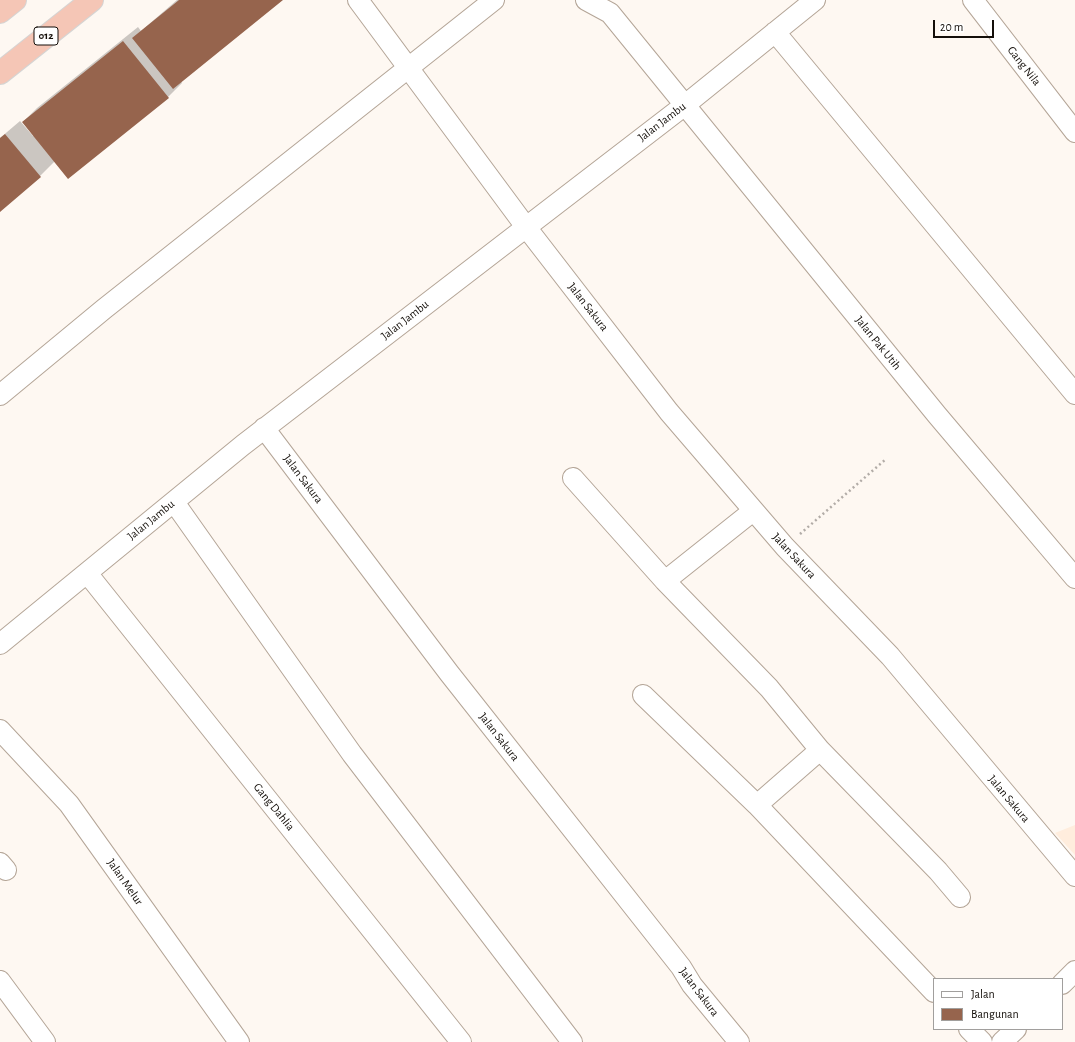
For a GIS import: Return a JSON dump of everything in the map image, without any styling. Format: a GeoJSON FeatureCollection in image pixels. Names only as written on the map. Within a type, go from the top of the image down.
{"type":"FeatureCollection","features":[{"type":"Feature","properties":{"kind":"highway"},"geometry":{"type":"LineString","coordinates":[[0,12],[15,0]]}},
{"type":"Feature","properties":{"kind":"highway","name":"012"},"geometry":{"type":"LineString","coordinates":[[0,72],[92,0]]}},
{"type":"Feature","properties":{"kind":"street","name":"Jalan Sakura"},"geometry":{"type":"LineString","coordinates":[[358,0],[526,227],[669,412],[785,547],[890,656],[1075,876]]}},
{"type":"Feature","properties":{"kind":"street"},"geometry":{"type":"LineString","coordinates":[[0,396],[104,309],[494,0]]}},
{"type":"Feature","properties":{"kind":"street","name":"Jalan Pak Utih"},"geometry":{"type":"LineString","coordinates":[[586,0],[610,13],[937,415],[1075,578]]}},
{"type":"Feature","properties":{"kind":"street","name":"Jalan Jambu"},"geometry":{"type":"LineString","coordinates":[[0,644],[264,428],[685,105],[815,0]]}},
{"type":"Feature","properties":{"kind":"street","name":"Gang Nila"},"geometry":{"type":"LineString","coordinates":[[973,0],[1075,132]]}},
{"type":"Feature","properties":{"kind":"street"},"geometry":{"type":"LineString","coordinates":[[775,32],[1075,394]]}},
{"type":"Feature","properties":{"kind":"street","name":"Jalan Sakura"},"geometry":{"type":"LineString","coordinates":[[264,428],[449,673],[676,961],[692,985],[739,1042]]}},
{"type":"Feature","properties":{"kind":"street"},"geometry":{"type":"LineString","coordinates":[[573,478],[665,581],[769,688],[820,750],[938,871],[960,897]]}},
{"type":"Feature","properties":{"kind":"street"},"geometry":{"type":"LineString","coordinates":[[174,502],[352,754],[572,1042]]}},
{"type":"Feature","properties":{"kind":"street"},"geometry":{"type":"LineString","coordinates":[[665,581],[753,511]]}},
{"type":"Feature","properties":{"kind":"street","name":"Gang Dahlia"},"geometry":{"type":"LineString","coordinates":[[87,573],[461,1042]]}},
{"type":"Feature","properties":{"kind":"street"},"geometry":{"type":"LineString","coordinates":[[643,695],[757,805],[933,991]]}},
{"type":"Feature","properties":{"kind":"street","name":"Jalan Melur"},"geometry":{"type":"LineString","coordinates":[[0,730],[69,804],[239,1042]]}},
{"type":"Feature","properties":{"kind":"street"},"geometry":{"type":"LineString","coordinates":[[757,805],[820,750]]}},
{"type":"Feature","properties":{"kind":"street"},"geometry":{"type":"LineString","coordinates":[[1063,983],[1075,971]]}},
{"type":"Feature","properties":{"kind":"street"},"geometry":{"type":"LineString","coordinates":[[0,981],[45,1042]]}},
{"type":"Feature","properties":{"kind":"street"},"geometry":{"type":"LineString","coordinates":[[970,1030],[982,1042]]}},
{"type":"Feature","properties":{"kind":"street"},"geometry":{"type":"LineString","coordinates":[[1002,1042],[1015,1030]]}},
{"type":"Feature","properties":{"kind":"path"},"geometry":{"type":"LineString","coordinates":[[785,547],[886,459]]}},
{"type":"Feature","properties":{"kind":"shaded area"},"geometry":{"type":"Polygon","coordinates":[[[1075,825],[1075,855],[1055,833],[1075,825]]]}},
{"type":"Feature","properties":{"kind":"building"},"geometry":{"type":"Polygon","coordinates":[[[179,0],[283,0],[173,89],[132,38],[179,0]]]}},
{"type":"Feature","properties":{"kind":"building"},"geometry":{"type":"Polygon","coordinates":[[[123,41],[169,98],[68,179],[22,122],[123,41]]]}},
{"type":"Feature","properties":{"kind":"building"},"geometry":{"type":"Polygon","coordinates":[[[5,134],[41,177],[0,212],[0,138],[5,134]]]}}]}
